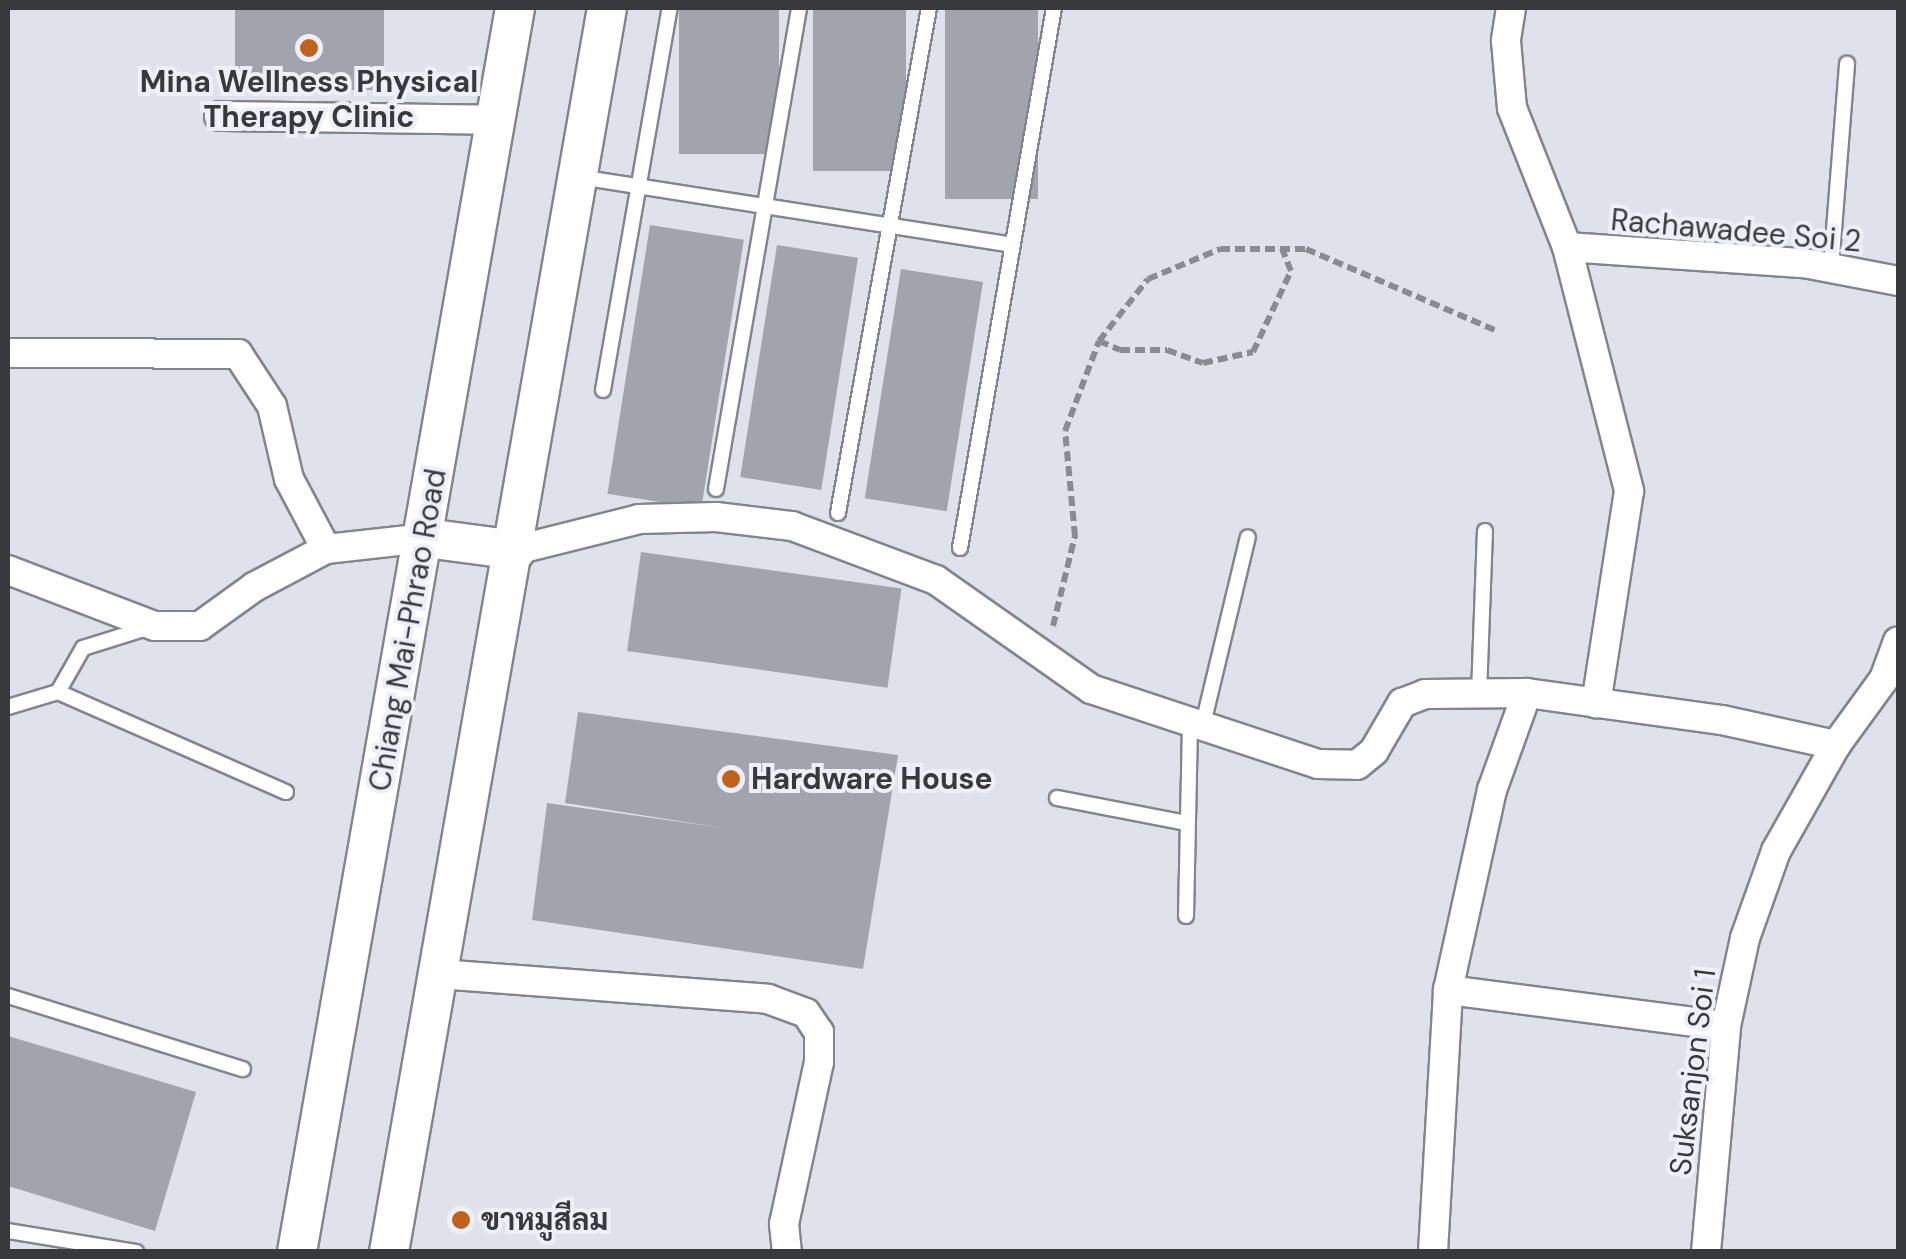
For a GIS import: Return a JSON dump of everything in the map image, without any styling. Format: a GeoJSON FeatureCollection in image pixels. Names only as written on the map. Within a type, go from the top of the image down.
{"type":"FeatureCollection","features":[{"type":"Feature","properties":{"kind":"main road","name":"Chiang Mai-Phrao Road"},"geometry":{"type":"LineString","coordinates":[[296,1252],[426,538],[516,8]]}},
{"type":"Feature","properties":{"kind":"main road"},"geometry":{"type":"LineString","coordinates":[[389,1252],[516,550],[608,8]]}},
{"type":"Feature","properties":{"kind":"main road"},"geometry":{"type":"LineString","coordinates":[[426,538],[516,550]]}},
{"type":"Feature","properties":{"kind":"street"},"geometry":{"type":"LineString","coordinates":[[1512,8],[1506,41],[1512,108],[1568,247],[1629,491],[1596,703]]}},
{"type":"Feature","properties":{"kind":"street"},"geometry":{"type":"LineString","coordinates":[[219,116],[496,120]]}},
{"type":"Feature","properties":{"kind":"street","name":"Rachawadee Soi 2"},"geometry":{"type":"LineString","coordinates":[[1568,247],[1831,268],[1898,281]]}},
{"type":"Feature","properties":{"kind":"street"},"geometry":{"type":"LineString","coordinates":[[8,352],[238,354],[272,406],[289,479],[326,549]]}},
{"type":"Feature","properties":{"kind":"street"},"geometry":{"type":"LineString","coordinates":[[516,550],[639,520],[716,517],[792,526],[936,580],[1091,689],[1318,764],[1357,765],[1374,752],[1402,703],[1426,694],[1528,693],[1836,745]]}},
{"type":"Feature","properties":{"kind":"street"},"geometry":{"type":"LineString","coordinates":[[8,570],[155,626],[200,626],[254,586],[326,549],[426,538]]}},
{"type":"Feature","properties":{"kind":"street","name":"Suksanjon Soi 1"},"geometry":{"type":"LineString","coordinates":[[1706,1252],[1726,1026],[1744,938],[1776,851],[1836,745],[1884,679],[1898,641]]}},
{"type":"Feature","properties":{"kind":"street"},"geometry":{"type":"LineString","coordinates":[[1434,1252],[1448,990],[1492,790],[1528,693]]}},
{"type":"Feature","properties":{"kind":"street"},"geometry":{"type":"LineString","coordinates":[[439,974],[768,999],[806,1013],[819,1032],[819,1062],[784,1224],[787,1252]]}},
{"type":"Feature","properties":{"kind":"street"},"geometry":{"type":"LineString","coordinates":[[1448,990],[1726,1026]]}},
{"type":"Feature","properties":{"kind":"lane"},"geometry":{"type":"LineString","coordinates":[[603,390],[670,8]]}},
{"type":"Feature","properties":{"kind":"lane"},"geometry":{"type":"LineString","coordinates":[[716,490],[800,8]]}},
{"type":"Feature","properties":{"kind":"lane"},"geometry":{"type":"LineString","coordinates":[[838,513],[929,8]]}},
{"type":"Feature","properties":{"kind":"lane"},"geometry":{"type":"LineString","coordinates":[[960,548],[1054,8]]}},
{"type":"Feature","properties":{"kind":"lane"},"geometry":{"type":"LineString","coordinates":[[1831,268],[1847,64]]}},
{"type":"Feature","properties":{"kind":"lane"},"geometry":{"type":"LineString","coordinates":[[579,177],[1013,245]]}},
{"type":"Feature","properties":{"kind":"lane"},"geometry":{"type":"LineString","coordinates":[[1479,694],[1485,531]]}},
{"type":"Feature","properties":{"kind":"lane"},"geometry":{"type":"LineString","coordinates":[[1186,916],[1196,726],[1248,537]]}},
{"type":"Feature","properties":{"kind":"lane"},"geometry":{"type":"LineString","coordinates":[[58,692],[82,648],[155,626]]}},
{"type":"Feature","properties":{"kind":"lane"},"geometry":{"type":"LineString","coordinates":[[8,707],[58,692],[286,792]]}},
{"type":"Feature","properties":{"kind":"lane"},"geometry":{"type":"LineString","coordinates":[[1056,798],[1188,823]]}},
{"type":"Feature","properties":{"kind":"lane"},"geometry":{"type":"LineString","coordinates":[[8,996],[242,1069]]}},
{"type":"Feature","properties":{"kind":"lane"},"geometry":{"type":"LineString","coordinates":[[8,1231],[136,1252]]}},
{"type":"Feature","properties":{"kind":"path"},"geometry":{"type":"LineString","coordinates":[[1042,658],[1075,536],[1065,431],[1099,341],[1148,278],[1220,249],[1306,249],[1495,330]]}},
{"type":"Feature","properties":{"kind":"path"},"geometry":{"type":"LineString","coordinates":[[1099,341],[1203,362],[1254,352],[1291,272],[1282,249]]}},
{"type":"Feature","properties":{"kind":"building","name":"Mina Wellness Physical Therapy Clinic"},"geometry":{"type":"Polygon","coordinates":[[[235,8],[384,8],[384,90],[235,90],[235,8]]]}},
{"type":"Feature","properties":{"kind":"building"},"geometry":{"type":"Polygon","coordinates":[[[679,8],[779,8],[779,154],[679,154],[679,8]]]}},
{"type":"Feature","properties":{"kind":"building"},"geometry":{"type":"Polygon","coordinates":[[[813,8],[906,8],[906,171],[813,171],[813,8]]]}},
{"type":"Feature","properties":{"kind":"building"},"geometry":{"type":"Polygon","coordinates":[[[945,8],[1038,8],[1038,199],[945,199],[945,8]]]}},
{"type":"Feature","properties":{"kind":"building"},"geometry":{"type":"Polygon","coordinates":[[[650,225],[744,240],[701,509],[607,494],[650,225]]]}},
{"type":"Feature","properties":{"kind":"building"},"geometry":{"type":"Polygon","coordinates":[[[777,245],[858,258],[821,490],[740,477],[777,245]]]}},
{"type":"Feature","properties":{"kind":"building"},"geometry":{"type":"Polygon","coordinates":[[[901,269],[983,282],[947,511],[865,498],[901,269]]]}},
{"type":"Feature","properties":{"kind":"building"},"geometry":{"type":"Polygon","coordinates":[[[641,552],[901,589],[888,688],[627,651],[641,552]]]}},
{"type":"Feature","properties":{"kind":"building"},"geometry":{"type":"Polygon","coordinates":[[[578,712],[898,755],[863,969],[532,920],[547,803],[723,828],[565,803],[578,712]]]}},
{"type":"Feature","properties":{"kind":"building"},"geometry":{"type":"Polygon","coordinates":[[[8,1036],[196,1092],[155,1231],[8,1186],[8,1036]]]}},
{"type":"Feature","properties":{"kind":"place","name":"Mina Wellness Physical Therapy Clinic"},"geometry":{"type":"Point","coordinates":[309,48]}},
{"type":"Feature","properties":{"kind":"place","name":"Hardware House"},"geometry":{"type":"Point","coordinates":[731,779]}},
{"type":"Feature","properties":{"kind":"place","name":"ขาหมูสีลม"},"geometry":{"type":"Point","coordinates":[461,1220]}}]}
